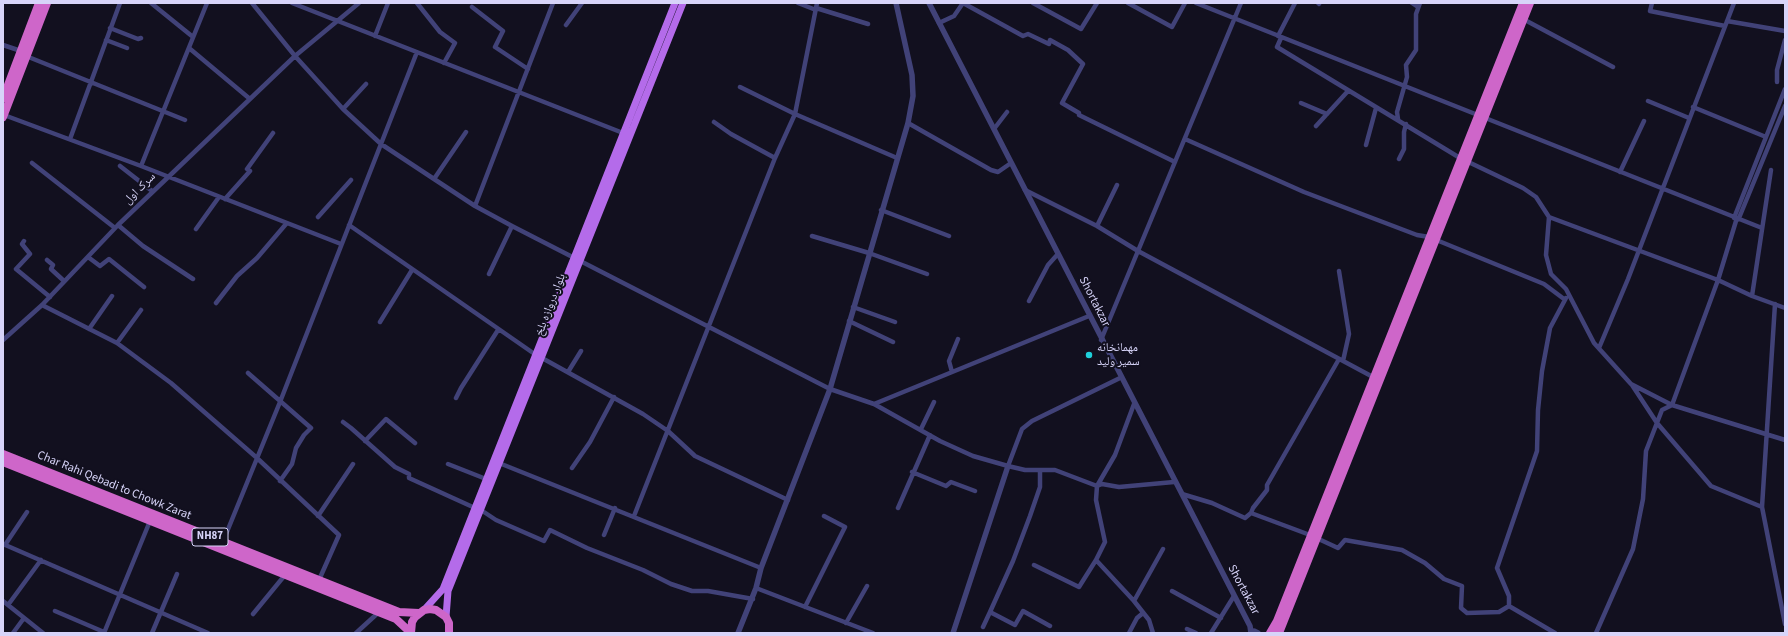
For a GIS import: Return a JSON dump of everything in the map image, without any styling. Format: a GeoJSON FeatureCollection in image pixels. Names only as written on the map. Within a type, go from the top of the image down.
{"type":"FeatureCollection","features":[{"type":"Feature","properties":{"kind":"highway"},"geometry":{"type":"LineString","coordinates":[[3,116],[40,3]]}},
{"type":"Feature","properties":{"kind":"highway"},"geometry":{"type":"LineString","coordinates":[[3,98],[47,3]]}},
{"type":"Feature","properties":{"kind":"highway"},"geometry":{"type":"LineString","coordinates":[[1481,115],[1523,3]]}},
{"type":"Feature","properties":{"kind":"highway"},"geometry":{"type":"LineString","coordinates":[[1269,633],[1277,621],[1314,537],[1463,159],[1530,3]]}},
{"type":"Feature","properties":{"kind":"highway"},"geometry":{"type":"LineString","coordinates":[[1279,633],[1373,377],[1432,238]]}},
{"type":"Feature","properties":{"kind":"highway","name":"Char Rahi Qebadi to Chowk Zarat"},"geometry":{"type":"LineString","coordinates":[[3,454],[221,545],[285,575],[396,619],[411,633]]}},
{"type":"Feature","properties":{"kind":"highway","name":"Char Rahi Qebadi to Chowk Zarat"},"geometry":{"type":"LineString","coordinates":[[3,462],[150,521],[319,580],[399,612],[421,611]]}},
{"type":"Feature","properties":{"kind":"highway","name":"NH87"},"geometry":{"type":"LineString","coordinates":[[411,633],[412,622],[421,611],[436,610],[446,617]]}},
{"type":"Feature","properties":{"kind":"highway"},"geometry":{"type":"LineString","coordinates":[[446,617],[451,632]]}},
{"type":"Feature","properties":{"kind":"main road","name":"بلوار دروازه بلخ"},"geometry":{"type":"LineString","coordinates":[[577,259],[622,133],[675,3]]}},
{"type":"Feature","properties":{"kind":"main road","name":"بلوار دروازه بلخ"},"geometry":{"type":"LineString","coordinates":[[421,611],[443,589],[499,463],[577,259],[683,3]]}},
{"type":"Feature","properties":{"kind":"main road","name":"بلوار دروازه بلخ"},"geometry":{"type":"LineString","coordinates":[[446,617],[448,590],[478,509],[486,479],[539,356]]}},
{"type":"Feature","properties":{"kind":"street"},"geometry":{"type":"LineString","coordinates":[[70,138],[120,3]]}},
{"type":"Feature","properties":{"kind":"street"},"geometry":{"type":"LineString","coordinates":[[151,3],[193,37]]}},
{"type":"Feature","properties":{"kind":"street"},"geometry":{"type":"LineString","coordinates":[[141,166],[207,3]]}},
{"type":"Feature","properties":{"kind":"street"},"geometry":{"type":"LineString","coordinates":[[252,3],[295,56],[343,109],[381,144],[475,206],[512,226],[708,325],[830,389],[874,404],[930,435],[973,456],[1008,466],[1040,471],[1055,470],[1097,486],[1102,484],[1118,487],[1174,482]]}},
{"type":"Feature","properties":{"kind":"street"},"geometry":{"type":"LineString","coordinates":[[292,3],[622,133]]}},
{"type":"Feature","properties":{"kind":"street","name":"سرک اول"},"geometry":{"type":"LineString","coordinates":[[3,340],[50,297],[152,191],[295,56],[359,3]]}},
{"type":"Feature","properties":{"kind":"street"},"geometry":{"type":"LineString","coordinates":[[375,36],[388,3]]}},
{"type":"Feature","properties":{"kind":"street"},"geometry":{"type":"LineString","coordinates":[[417,3],[440,32],[455,43],[444,63]]}},
{"type":"Feature","properties":{"kind":"street"},"geometry":{"type":"LineString","coordinates":[[475,206],[554,3]]}},
{"type":"Feature","properties":{"kind":"street"},"geometry":{"type":"LineString","coordinates":[[566,24],[582,3]]}},
{"type":"Feature","properties":{"kind":"street"},"geometry":{"type":"LineString","coordinates":[[798,3],[816,7],[868,24]]}},
{"type":"Feature","properties":{"kind":"street"},"geometry":{"type":"LineString","coordinates":[[738,633],[753,599],[760,568],[788,500],[830,389],[908,123],[913,96],[912,75],[896,3]]}},
{"type":"Feature","properties":{"kind":"street","name":"Shortakzar"},"geometry":{"type":"LineString","coordinates":[[929,3],[1120,378],[1254,632]]}},
{"type":"Feature","properties":{"kind":"street"},"geometry":{"type":"LineString","coordinates":[[939,23],[954,16],[963,3],[1022,36],[1028,34],[1049,44],[1050,40],[1068,50],[1083,64],[1062,103],[1079,113],[1079,115],[1175,162]]}},
{"type":"Feature","properties":{"kind":"street"},"geometry":{"type":"LineString","coordinates":[[1033,3],[1081,29],[1097,3]]}},
{"type":"Feature","properties":{"kind":"street"},"geometry":{"type":"LineString","coordinates":[[1128,3],[1172,28],[1185,3]]}},
{"type":"Feature","properties":{"kind":"street"},"geometry":{"type":"LineString","coordinates":[[1196,3],[1403,87],[1481,115],[1762,228]]}},
{"type":"Feature","properties":{"kind":"street"},"geometry":{"type":"LineString","coordinates":[[1101,340],[1241,3]]}},
{"type":"Feature","properties":{"kind":"street"},"geometry":{"type":"LineString","coordinates":[[1295,3],[1277,47],[1463,159],[1523,188],[1536,197],[1549,217],[1718,280],[1752,296],[1785,308]]}},
{"type":"Feature","properties":{"kind":"street"},"geometry":{"type":"LineString","coordinates":[[1398,120],[1397,112],[1407,77],[1406,66],[1416,50],[1419,5],[1412,3]]}},
{"type":"Feature","properties":{"kind":"street"},"geometry":{"type":"LineString","coordinates":[[1652,3],[1650,11],[1725,26]]}},
{"type":"Feature","properties":{"kind":"street"},"geometry":{"type":"LineString","coordinates":[[1599,348],[1628,278],[1734,3]]}},
{"type":"Feature","properties":{"kind":"street"},"geometry":{"type":"LineString","coordinates":[[472,7],[504,31],[495,47],[528,69]]}},
{"type":"Feature","properties":{"kind":"street"},"geometry":{"type":"LineString","coordinates":[[634,516],[708,325],[775,158],[795,114],[816,7]]}},
{"type":"Feature","properties":{"kind":"street"},"geometry":{"type":"LineString","coordinates":[[1523,19],[1613,67]]}},
{"type":"Feature","properties":{"kind":"street"},"geometry":{"type":"LineString","coordinates":[[1727,21],[1785,31]]}},
{"type":"Feature","properties":{"kind":"street"},"geometry":{"type":"LineString","coordinates":[[110,28],[138,39],[141,38]]}},
{"type":"Feature","properties":{"kind":"street"},"geometry":{"type":"LineString","coordinates":[[106,40],[127,48]]}},
{"type":"Feature","properties":{"kind":"street"},"geometry":{"type":"LineString","coordinates":[[1777,82],[1777,70],[1785,40]]}},
{"type":"Feature","properties":{"kind":"street"},"geometry":{"type":"LineString","coordinates":[[3,45],[185,120]]}},
{"type":"Feature","properties":{"kind":"street"},"geometry":{"type":"LineString","coordinates":[[189,48],[250,99]]}},
{"type":"Feature","properties":{"kind":"street"},"geometry":{"type":"LineString","coordinates":[[221,545],[280,402],[417,52]]}},
{"type":"Feature","properties":{"kind":"street"},"geometry":{"type":"LineString","coordinates":[[343,109],[366,84]]}},
{"type":"Feature","properties":{"kind":"street"},"geometry":{"type":"LineString","coordinates":[[740,87],[795,114],[897,158]]}},
{"type":"Feature","properties":{"kind":"street"},"geometry":{"type":"LineString","coordinates":[[1596,633],[1633,548],[1643,499],[1646,451],[1662,410],[1672,406],[1718,280],[1736,218],[1785,88]]}},
{"type":"Feature","properties":{"kind":"street"},"geometry":{"type":"LineString","coordinates":[[1316,126],[1348,90]]}},
{"type":"Feature","properties":{"kind":"street"},"geometry":{"type":"LineString","coordinates":[[1648,101],[1689,118]]}},
{"type":"Feature","properties":{"kind":"street"},"geometry":{"type":"LineString","coordinates":[[1300,103],[1327,114]]}},
{"type":"Feature","properties":{"kind":"street"},"geometry":{"type":"LineString","coordinates":[[1693,107],[1766,137]]}},
{"type":"Feature","properties":{"kind":"street"},"geometry":{"type":"LineString","coordinates":[[1366,145],[1376,108]]}},
{"type":"Feature","properties":{"kind":"street"},"geometry":{"type":"LineString","coordinates":[[1736,218],[1784,109]]}},
{"type":"Feature","properties":{"kind":"street"},"geometry":{"type":"LineString","coordinates":[[994,129],[1007,112]]}},
{"type":"Feature","properties":{"kind":"street"},"geometry":{"type":"LineString","coordinates":[[3,116],[70,138],[286,224],[341,244]]}},
{"type":"Feature","properties":{"kind":"street"},"geometry":{"type":"LineString","coordinates":[[1620,172],[1644,121]]}},
{"type":"Feature","properties":{"kind":"street"},"geometry":{"type":"LineString","coordinates":[[714,122],[731,134],[775,158]]}},
{"type":"Feature","properties":{"kind":"street"},"geometry":{"type":"LineString","coordinates":[[908,123],[991,170],[998,172],[1011,163]]}},
{"type":"Feature","properties":{"kind":"street"},"geometry":{"type":"LineString","coordinates":[[1399,159],[1404,149],[1404,132],[1406,124]]}},
{"type":"Feature","properties":{"kind":"street"},"geometry":{"type":"LineString","coordinates":[[434,179],[466,132]]}},
{"type":"Feature","properties":{"kind":"street"},"geometry":{"type":"LineString","coordinates":[[225,199],[249,170],[273,133]]}},
{"type":"Feature","properties":{"kind":"street"},"geometry":{"type":"LineString","coordinates":[[1185,139],[1304,192],[1417,235],[1432,238],[1544,284],[1564,299]]}},
{"type":"Feature","properties":{"kind":"street"},"geometry":{"type":"LineString","coordinates":[[32,163],[143,246],[193,279]]}},
{"type":"Feature","properties":{"kind":"street"},"geometry":{"type":"LineString","coordinates":[[120,166],[152,191]]}},
{"type":"Feature","properties":{"kind":"street"},"geometry":{"type":"LineString","coordinates":[[1752,296],[1771,170]]}},
{"type":"Feature","properties":{"kind":"street"},"geometry":{"type":"LineString","coordinates":[[318,217],[351,180]]}},
{"type":"Feature","properties":{"kind":"street"},"geometry":{"type":"LineString","coordinates":[[1097,226],[1117,185]]}},
{"type":"Feature","properties":{"kind":"street"},"geometry":{"type":"LineString","coordinates":[[1025,190],[1097,226],[1138,251],[1373,377]]}},
{"type":"Feature","properties":{"kind":"street"},"geometry":{"type":"LineString","coordinates":[[196,229],[219,197]]}},
{"type":"Feature","properties":{"kind":"street"},"geometry":{"type":"LineString","coordinates":[[882,210],[949,236]]}},
{"type":"Feature","properties":{"kind":"street"},"geometry":{"type":"LineString","coordinates":[[1549,217],[1546,255],[1551,274],[1566,289],[1599,348],[1631,384],[1657,422],[1711,486],[1762,507]]}},
{"type":"Feature","properties":{"kind":"street"},"geometry":{"type":"LineString","coordinates":[[216,303],[237,276],[257,258],[286,224]]}},
{"type":"Feature","properties":{"kind":"street"},"geometry":{"type":"LineString","coordinates":[[349,225],[498,330],[539,356],[614,397],[668,431],[695,456],[788,500]]}},
{"type":"Feature","properties":{"kind":"street"},"geometry":{"type":"LineString","coordinates":[[488,274],[512,226]]}},
{"type":"Feature","properties":{"kind":"street"},"geometry":{"type":"LineString","coordinates":[[812,236],[869,253],[927,274]]}},
{"type":"Feature","properties":{"kind":"street"},"geometry":{"type":"LineString","coordinates":[[24,241],[22,244],[30,254],[16,269],[50,297]]}},
{"type":"Feature","properties":{"kind":"street"},"geometry":{"type":"LineString","coordinates":[[1029,301],[1048,265],[1057,254]]}},
{"type":"Feature","properties":{"kind":"street"},"geometry":{"type":"LineString","coordinates":[[88,257],[100,266],[109,259],[144,287]]}},
{"type":"Feature","properties":{"kind":"street"},"geometry":{"type":"LineString","coordinates":[[47,260],[53,265],[51,269],[64,282]]}},
{"type":"Feature","properties":{"kind":"street"},"geometry":{"type":"LineString","coordinates":[[380,322],[412,270]]}},
{"type":"Feature","properties":{"kind":"street"},"geometry":{"type":"LineString","coordinates":[[1180,494],[1212,503],[1245,518],[1251,513],[1252,508],[1265,494],[1267,485],[1341,360],[1348,334],[1339,271]]}},
{"type":"Feature","properties":{"kind":"street"},"geometry":{"type":"LineString","coordinates":[[89,329],[112,296]]}},
{"type":"Feature","properties":{"kind":"street"},"geometry":{"type":"LineString","coordinates":[[1509,606],[1509,596],[1497,568],[1537,451],[1538,410],[1542,371],[1550,328],[1564,299],[1569,296]]}},
{"type":"Feature","properties":{"kind":"street"},"geometry":{"type":"LineString","coordinates":[[1775,304],[1762,507],[1785,624]]}},
{"type":"Feature","properties":{"kind":"street"},"geometry":{"type":"LineString","coordinates":[[42,305],[116,343],[171,383],[257,458],[339,535],[319,580]]}},
{"type":"Feature","properties":{"kind":"street"},"geometry":{"type":"LineString","coordinates":[[853,307],[895,322]]}},
{"type":"Feature","properties":{"kind":"street"},"geometry":{"type":"LineString","coordinates":[[116,343],[141,310]]}},
{"type":"Feature","properties":{"kind":"street"},"geometry":{"type":"LineString","coordinates":[[874,404],[1089,316]]}},
{"type":"Feature","properties":{"kind":"street"},"geometry":{"type":"LineString","coordinates":[[849,321],[893,342]]}},
{"type":"Feature","properties":{"kind":"street"},"geometry":{"type":"LineString","coordinates":[[456,398],[498,330]]}},
{"type":"Feature","properties":{"kind":"street"},"geometry":{"type":"LineString","coordinates":[[952,372],[949,361],[958,339]]}},
{"type":"Feature","properties":{"kind":"street"},"geometry":{"type":"LineString","coordinates":[[568,372],[581,351]]}},
{"type":"Feature","properties":{"kind":"street"},"geometry":{"type":"LineString","coordinates":[[248,373],[311,428],[300,442],[292,464],[280,481]]}},
{"type":"Feature","properties":{"kind":"street"},"geometry":{"type":"LineString","coordinates":[[953,633],[1008,466],[1022,429],[1032,421],[1120,378]]}},
{"type":"Feature","properties":{"kind":"street"},"geometry":{"type":"LineString","coordinates":[[1631,384],[1672,406],[1766,433],[1785,440]]}},
{"type":"Feature","properties":{"kind":"street"},"geometry":{"type":"LineString","coordinates":[[572,468],[590,442],[614,397]]}},
{"type":"Feature","properties":{"kind":"street"},"geometry":{"type":"LineString","coordinates":[[921,429],[934,402]]}},
{"type":"Feature","properties":{"kind":"street"},"geometry":{"type":"LineString","coordinates":[[1034,565],[1079,587],[1096,560],[1106,542],[1096,500],[1097,486],[1115,455],[1134,404]]}},
{"type":"Feature","properties":{"kind":"street"},"geometry":{"type":"LineString","coordinates":[[365,441],[386,419],[415,443]]}},
{"type":"Feature","properties":{"kind":"street"},"geometry":{"type":"LineString","coordinates":[[343,422],[395,467],[410,474],[409,478],[478,509],[496,520],[544,541],[550,530],[587,548],[643,570],[671,584],[692,591],[708,591],[753,599]]}},
{"type":"Feature","properties":{"kind":"street"},"geometry":{"type":"LineString","coordinates":[[898,508],[912,472],[930,435]]}},
{"type":"Feature","properties":{"kind":"street"},"geometry":{"type":"LineString","coordinates":[[499,463],[615,508],[760,568]]}},
{"type":"Feature","properties":{"kind":"street"},"geometry":{"type":"LineString","coordinates":[[318,516],[353,464]]}},
{"type":"Feature","properties":{"kind":"street"},"geometry":{"type":"LineString","coordinates":[[448,464],[486,479]]}},
{"type":"Feature","properties":{"kind":"street"},"geometry":{"type":"LineString","coordinates":[[983,627],[1013,561],[1030,516],[1040,487],[1040,471]]}},
{"type":"Feature","properties":{"kind":"street"},"geometry":{"type":"LineString","coordinates":[[912,472],[946,486],[951,482],[975,491]]}},
{"type":"Feature","properties":{"kind":"street"},"geometry":{"type":"LineString","coordinates":[[604,535],[615,508]]}},
{"type":"Feature","properties":{"kind":"street"},"geometry":{"type":"LineString","coordinates":[[28,512],[4,545],[121,594],[160,613],[208,633]]}},
{"type":"Feature","properties":{"kind":"street"},"geometry":{"type":"LineString","coordinates":[[1251,513],[1314,537],[1338,548],[1345,540],[1402,550],[1444,578],[1462,586],[1461,608],[1467,613],[1500,612],[1509,606]]}},
{"type":"Feature","properties":{"kind":"street"},"geometry":{"type":"LineString","coordinates":[[805,607],[845,527],[824,516]]}},
{"type":"Feature","properties":{"kind":"street"},"geometry":{"type":"LineString","coordinates":[[55,611],[104,632],[150,521]]}},
{"type":"Feature","properties":{"kind":"street"},"geometry":{"type":"LineString","coordinates":[[1134,601],[1163,549]]}},
{"type":"Feature","properties":{"kind":"street"},"geometry":{"type":"LineString","coordinates":[[8,605],[41,560]]}},
{"type":"Feature","properties":{"kind":"street"},"geometry":{"type":"LineString","coordinates":[[1096,560],[1134,601],[1151,625],[1152,633]]}},
{"type":"Feature","properties":{"kind":"street"},"geometry":{"type":"LineString","coordinates":[[152,633],[177,574]]}},
{"type":"Feature","properties":{"kind":"street"},"geometry":{"type":"LineString","coordinates":[[254,614],[285,575]]}},
{"type":"Feature","properties":{"kind":"street"},"geometry":{"type":"LineString","coordinates":[[846,623],[867,586]]}},
{"type":"Feature","properties":{"kind":"street"},"geometry":{"type":"LineString","coordinates":[[756,588],[873,633]]}},
{"type":"Feature","properties":{"kind":"street"},"geometry":{"type":"LineString","coordinates":[[1172,591],[1220,618]]}},
{"type":"Feature","properties":{"kind":"street"},"geometry":{"type":"LineString","coordinates":[[1211,633],[1234,596]]}},
{"type":"Feature","properties":{"kind":"street"},"geometry":{"type":"LineString","coordinates":[[3,601],[43,633]]}},
{"type":"Feature","properties":{"kind":"street"},"geometry":{"type":"LineString","coordinates":[[1509,606],[1555,633]]}},
{"type":"Feature","properties":{"kind":"street"},"geometry":{"type":"LineString","coordinates":[[990,612],[1015,625],[1023,611],[1050,626]]}},
{"type":"Feature","properties":{"kind":"street"},"geometry":{"type":"LineString","coordinates":[[356,633],[379,612]]}},
{"type":"Feature","properties":{"kind":"street"},"geometry":{"type":"LineString","coordinates":[[1129,633],[1136,618],[1143,613]]}},
{"type":"Feature","properties":{"kind":"street"},"geometry":{"type":"LineString","coordinates":[[13,633],[24,618]]}},
{"type":"Feature","properties":{"kind":"street"},"geometry":{"type":"LineString","coordinates":[[1187,628],[1196,633]]}},
{"type":"Feature","properties":{"kind":"place","name":"مهمانخانه سمیر ولید"},"geometry":{"type":"Point","coordinates":[1089,355]}}]}
